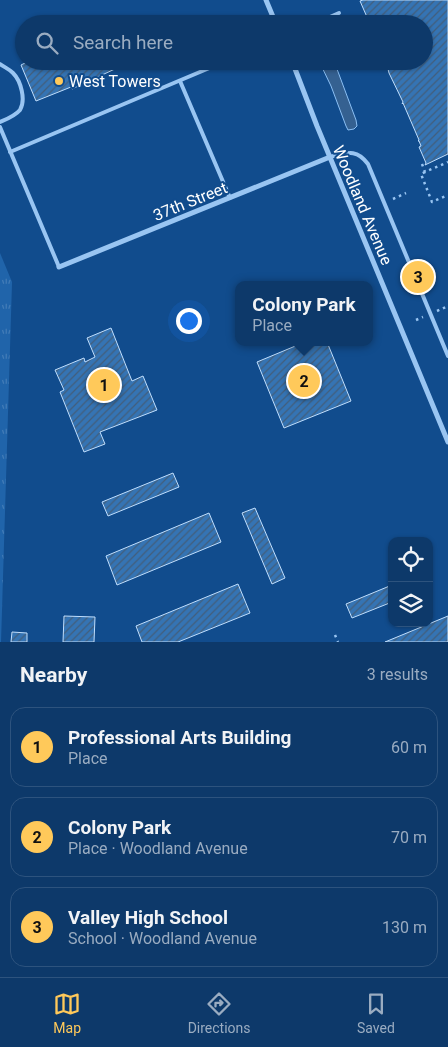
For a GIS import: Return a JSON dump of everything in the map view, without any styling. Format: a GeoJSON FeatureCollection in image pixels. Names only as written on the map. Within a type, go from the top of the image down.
{"type":"FeatureCollection","features":[{"type":"Feature","properties":{"kind":"street"},"geometry":{"type":"LineString","coordinates":[[266,0],[272,15]]}},
{"type":"Feature","properties":{"kind":"street","name":"Woodland Avenue"},"geometry":{"type":"LineString","coordinates":[[296,70],[448,442]]}},
{"type":"Feature","properties":{"kind":"street","name":"37th Street"},"geometry":{"type":"LineString","coordinates":[[59,266],[330,157]]}},
{"type":"Feature","properties":{"kind":"lane"},"geometry":{"type":"LineString","coordinates":[[335,15],[340,13]]}},
{"type":"Feature","properties":{"kind":"lane"},"geometry":{"type":"LineString","coordinates":[[0,64],[14,74],[22,93],[21,108],[16,114],[0,122]]}},
{"type":"Feature","properties":{"kind":"lane"},"geometry":{"type":"LineString","coordinates":[[10,152],[204,70]]}},
{"type":"Feature","properties":{"kind":"lane"},"geometry":{"type":"LineString","coordinates":[[180,80],[230,198]]}},
{"type":"Feature","properties":{"kind":"lane"},"geometry":{"type":"LineString","coordinates":[[0,127],[59,266]]}},
{"type":"Feature","properties":{"kind":"lane"},"geometry":{"type":"LineString","coordinates":[[330,157],[352,152],[363,157],[368,164],[448,356]]}},
{"type":"Feature","properties":{"kind":"path"},"geometry":{"type":"LineString","coordinates":[[448,162],[420,174],[432,202],[448,195]]}},
{"type":"Feature","properties":{"kind":"path"},"geometry":{"type":"LineString","coordinates":[[422,164],[425,172]]}},
{"type":"Feature","properties":{"kind":"path"},"geometry":{"type":"LineString","coordinates":[[420,188],[425,186]]}},
{"type":"Feature","properties":{"kind":"path"},"geometry":{"type":"LineString","coordinates":[[393,199],[406,194]]}},
{"type":"Feature","properties":{"kind":"path"},"geometry":{"type":"LineString","coordinates":[[437,311],[448,306]]}},
{"type":"Feature","properties":{"kind":"path"},"geometry":{"type":"LineString","coordinates":[[416,320],[424,316]]}},
{"type":"Feature","properties":{"kind":"path"},"geometry":{"type":"LineString","coordinates":[[335,635],[338,642]]}},
{"type":"Feature","properties":{"kind":"green space"},"geometry":{"type":"Polygon","coordinates":[[[0,253],[12,282],[1,642],[0,642],[0,253]]]}},
{"type":"Feature","properties":{"kind":"shaded area"},"geometry":{"type":"Polygon","coordinates":[[[323,70],[337,70],[356,120],[357,126],[354,129],[348,130],[323,70]]]}},
{"type":"Feature","properties":{"kind":"building"},"geometry":{"type":"Polygon","coordinates":[[[448,0],[448,154],[425,165],[426,163],[419,147],[421,146],[419,140],[388,70],[433,70],[433,15],[366,15],[360,1],[448,0]]]}},
{"type":"Feature","properties":{"kind":"building","name":"West Towers"},"geometry":{"type":"Polygon","coordinates":[[[23,70],[113,70],[72,89],[71,87],[36,101],[23,70]]]}},
{"type":"Feature","properties":{"kind":"building"},"geometry":{"type":"Polygon","coordinates":[[[111,328],[132,381],[143,376],[157,410],[100,432],[105,444],[84,452],[60,392],[64,390],[55,370],[84,358],[85,362],[95,357],[87,338],[111,328]]]}},
{"type":"Feature","properties":{"kind":"building"},"geometry":{"type":"Polygon","coordinates":[[[295,346],[329,346],[351,401],[284,428],[257,362],[295,346]]]}},
{"type":"Feature","properties":{"kind":"building"},"geometry":{"type":"Polygon","coordinates":[[[173,473],[179,487],[108,516],[102,502],[173,473]]]}},
{"type":"Feature","properties":{"kind":"building"},"geometry":{"type":"Polygon","coordinates":[[[255,508],[285,578],[272,584],[242,513],[255,508]]]}},
{"type":"Feature","properties":{"kind":"building"},"geometry":{"type":"Polygon","coordinates":[[[209,513],[221,542],[117,585],[106,556],[209,513]]]}},
{"type":"Feature","properties":{"kind":"building"},"geometry":{"type":"Polygon","coordinates":[[[238,584],[250,613],[178,642],[142,642],[136,626],[238,584]]]}},
{"type":"Feature","properties":{"kind":"building"},"geometry":{"type":"Polygon","coordinates":[[[388,587],[388,604],[352,618],[346,604],[388,587]]]}},
{"type":"Feature","properties":{"kind":"building"},"geometry":{"type":"Polygon","coordinates":[[[64,616],[95,617],[94,642],[63,642],[64,616]]]}},
{"type":"Feature","properties":{"kind":"building"},"geometry":{"type":"Polygon","coordinates":[[[448,616],[448,642],[385,642],[421,627],[433,627],[433,622],[448,616]]]}},
{"type":"Feature","properties":{"kind":"building"},"geometry":{"type":"Polygon","coordinates":[[[12,632],[27,633],[27,642],[11,642],[12,632]]]}},
{"type":"Feature","properties":{"kind":"place","name":"West Towers"},"geometry":{"type":"Point","coordinates":[59,81]}},
{"type":"Feature","properties":{"kind":"place","name":"Valley High School"},"geometry":{"type":"Point","coordinates":[418,277]}},
{"type":"Feature","properties":{"kind":"place","name":"Colony Park"},"geometry":{"type":"Point","coordinates":[304,381]}},
{"type":"Feature","properties":{"kind":"place","name":"Professional Arts Building"},"geometry":{"type":"Point","coordinates":[104,385]}}]}
